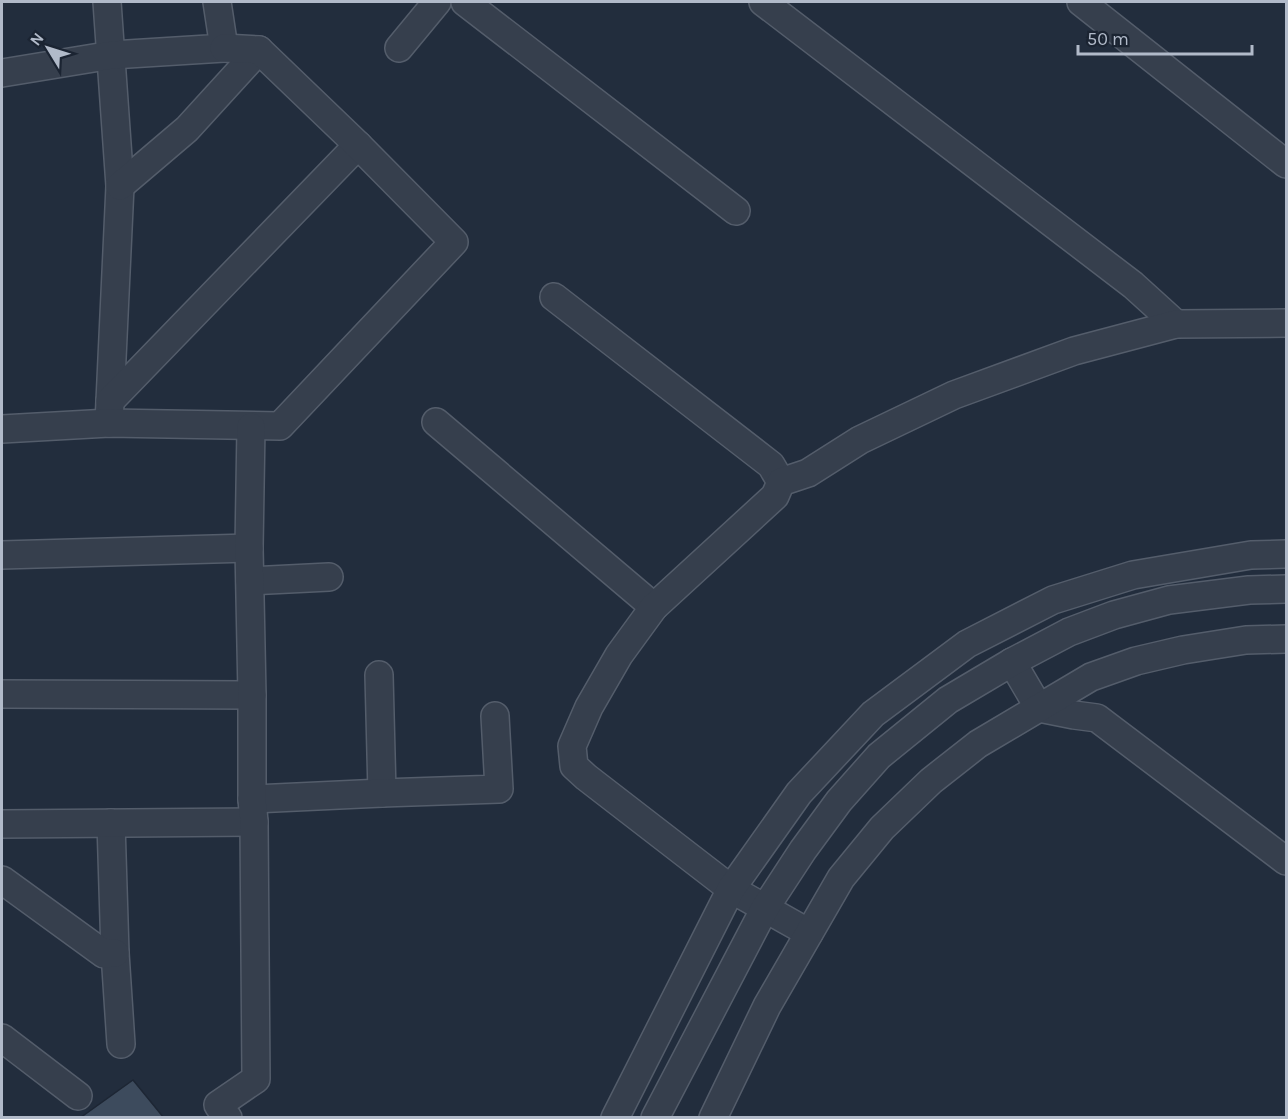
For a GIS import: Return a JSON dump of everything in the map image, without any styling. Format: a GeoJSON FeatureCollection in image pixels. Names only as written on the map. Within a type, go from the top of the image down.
{"type":"FeatureCollection","features":[{"type":"Feature","properties":{"kind":"street"},"geometry":{"type":"LineString","coordinates":[[107,2],[120,186],[109,412]]}},
{"type":"Feature","properties":{"kind":"street"},"geometry":{"type":"LineString","coordinates":[[217,2],[224,48]]}},
{"type":"Feature","properties":{"kind":"street"},"geometry":{"type":"LineString","coordinates":[[399,48],[437,2]]}},
{"type":"Feature","properties":{"kind":"street"},"geometry":{"type":"LineString","coordinates":[[465,2],[736,211]]}},
{"type":"Feature","properties":{"kind":"street"},"geometry":{"type":"LineString","coordinates":[[763,2],[1133,285],[1176,324]]}},
{"type":"Feature","properties":{"kind":"street"},"geometry":{"type":"LineString","coordinates":[[1081,2],[1287,164]]}},
{"type":"Feature","properties":{"kind":"street"},"geometry":{"type":"LineString","coordinates":[[2,73],[112,55],[224,48],[259,50],[358,145],[454,243],[280,426],[251,426],[109,412],[2,429]]}},
{"type":"Feature","properties":{"kind":"street"},"geometry":{"type":"LineString","coordinates":[[120,186],[187,129],[259,50]]}},
{"type":"Feature","properties":{"kind":"street"},"geometry":{"type":"LineString","coordinates":[[109,412],[358,145]]}},
{"type":"Feature","properties":{"kind":"street"},"geometry":{"type":"LineString","coordinates":[[554,297],[771,465],[781,482]]}},
{"type":"Feature","properties":{"kind":"street"},"geometry":{"type":"LineString","coordinates":[[809,933],[731,889],[574,766],[572,746],[589,707],[619,655],[654,607],[775,496],[781,482],[808,473],[860,440],[954,395],[1074,351],[1176,324],[1287,323]]}},
{"type":"Feature","properties":{"kind":"street"},"geometry":{"type":"LineString","coordinates":[[436,422],[654,607]]}},
{"type":"Feature","properties":{"kind":"street"},"geometry":{"type":"LineString","coordinates":[[228,1118],[218,1105],[256,1079],[249,548],[251,426]]}},
{"type":"Feature","properties":{"kind":"street"},"geometry":{"type":"LineString","coordinates":[[2,555],[249,548]]}},
{"type":"Feature","properties":{"kind":"street"},"geometry":{"type":"LineString","coordinates":[[615,1118],[731,889],[799,793],[873,714],[967,644],[1053,600],[1132,575],[1251,555],[1287,554]]}},
{"type":"Feature","properties":{"kind":"street"},"geometry":{"type":"LineString","coordinates":[[250,581],[329,577]]}},
{"type":"Feature","properties":{"kind":"street"},"geometry":{"type":"LineString","coordinates":[[655,1118],[765,908],[839,801],[879,756],[948,700],[1069,632],[1114,615],[1168,600],[1249,590],[1287,589]]}},
{"type":"Feature","properties":{"kind":"street"},"geometry":{"type":"LineString","coordinates":[[713,1118],[767,1006],[841,878],[882,828],[931,781],[978,744],[1091,677],[1136,661],[1183,650],[1246,640],[1287,639]]}},
{"type":"Feature","properties":{"kind":"street"},"geometry":{"type":"LineString","coordinates":[[1012,662],[1039,708],[1097,718],[1287,861]]}},
{"type":"Feature","properties":{"kind":"street"},"geometry":{"type":"LineString","coordinates":[[379,675],[382,793]]}},
{"type":"Feature","properties":{"kind":"street"},"geometry":{"type":"LineString","coordinates":[[2,694],[252,695]]}},
{"type":"Feature","properties":{"kind":"street"},"geometry":{"type":"LineString","coordinates":[[2,824],[111,823],[253,811],[382,793],[499,789],[495,716]]}},
{"type":"Feature","properties":{"kind":"street"},"geometry":{"type":"LineString","coordinates":[[111,823],[115,953],[121,1044]]}},
{"type":"Feature","properties":{"kind":"street"},"geometry":{"type":"LineString","coordinates":[[2,879],[104,954],[115,953]]}},
{"type":"Feature","properties":{"kind":"street"},"geometry":{"type":"LineString","coordinates":[[2,1038],[78,1096]]}},
{"type":"Feature","properties":{"kind":"building"},"geometry":{"type":"Polygon","coordinates":[[[133,1080],[164,1118],[80,1118],[133,1080]]]}}]}
